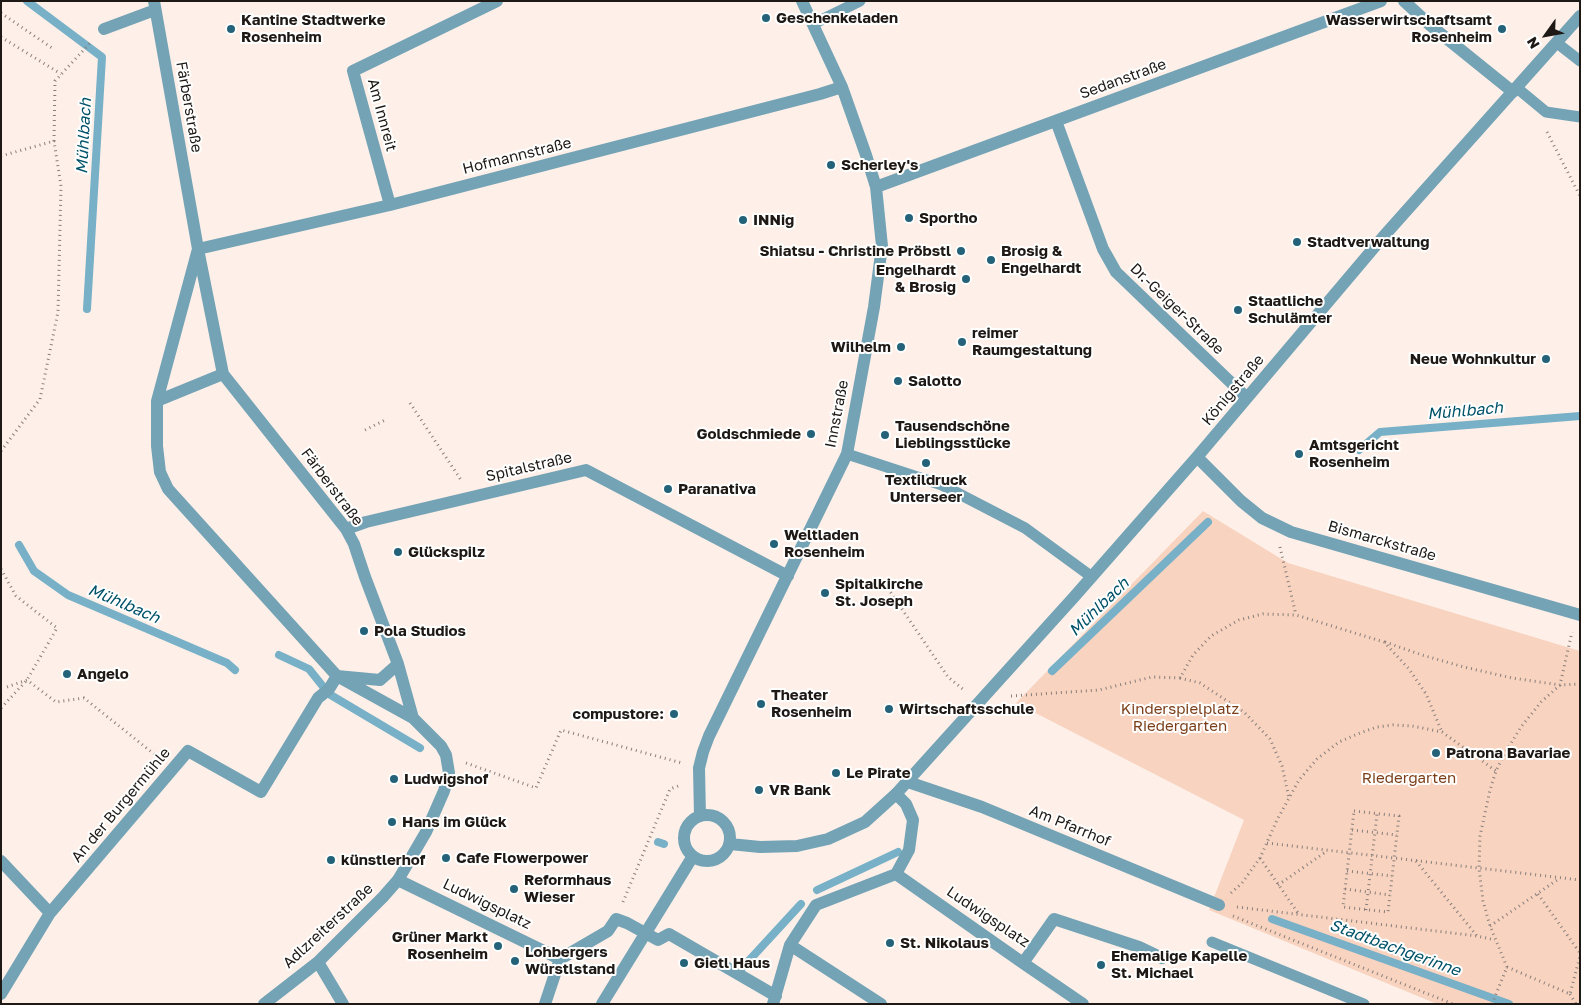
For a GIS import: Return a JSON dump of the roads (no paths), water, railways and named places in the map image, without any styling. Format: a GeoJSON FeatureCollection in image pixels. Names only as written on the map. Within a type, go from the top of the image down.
{"type":"FeatureCollection","features":[{"type":"Feature","properties":{"kind":"street","name":"Am Innreit"},"geometry":{"type":"LineString","coordinates":[[390,205],[353,71],[497,1]]}},
{"type":"Feature","properties":{"kind":"street","name":"Innstraße"},"geometry":{"type":"LineString","coordinates":[[700,816],[699,768],[709,736],[847,454],[874,307],[882,246],[876,187],[866,155],[842,87],[802,1]]}},
{"type":"Feature","properties":{"kind":"street","name":"Sedanstraße"},"geometry":{"type":"LineString","coordinates":[[876,187],[1381,1]]}},
{"type":"Feature","properties":{"kind":"street"},"geometry":{"type":"LineString","coordinates":[[1404,1],[1438,31],[1515,90]]}},
{"type":"Feature","properties":{"kind":"street"},"geometry":{"type":"LineString","coordinates":[[104,29],[154,6]]}},
{"type":"Feature","properties":{"kind":"street","name":"Färberstraße"},"geometry":{"type":"LineString","coordinates":[[154,6],[198,249],[223,374],[346,530],[354,544],[398,664],[413,718]]}},
{"type":"Feature","properties":{"kind":"street","name":"Königstraße"},"geometry":{"type":"LineString","coordinates":[[908,782],[1092,577],[1383,237],[1580,16]]}},
{"type":"Feature","properties":{"kind":"street","name":"Hofmannstraße"},"geometry":{"type":"LineString","coordinates":[[198,249],[390,205],[811,97],[842,87]]}},
{"type":"Feature","properties":{"kind":"street","name":"Dr.-Geiger-Straße"},"geometry":{"type":"LineString","coordinates":[[1056,121],[1103,249],[1116,272],[1247,398]]}},
{"type":"Feature","properties":{"kind":"street","name":"Färberstraße"},"geometry":{"type":"LineString","coordinates":[[198,249],[157,401],[157,446],[160,472],[168,489],[337,676],[413,718],[441,746],[446,755]]}},
{"type":"Feature","properties":{"kind":"street"},"geometry":{"type":"LineString","coordinates":[[157,401],[223,374]]}},
{"type":"Feature","properties":{"kind":"street","name":"Bismarckstraße"},"geometry":{"type":"LineString","coordinates":[[1197,456],[1241,501],[1262,518],[1291,532],[1578,614]]}},
{"type":"Feature","properties":{"kind":"street","name":"Spitalstraße"},"geometry":{"type":"LineString","coordinates":[[346,530],[366,522],[586,470],[788,576]]}},
{"type":"Feature","properties":{"kind":"street"},"geometry":{"type":"LineString","coordinates":[[337,676],[380,680],[398,664]]}},
{"type":"Feature","properties":{"kind":"street","name":"An der Burgermühle"},"geometry":{"type":"LineString","coordinates":[[1,994],[50,913],[188,751],[261,792],[318,698],[329,689],[337,676]]}},
{"type":"Feature","properties":{"kind":"street","name":"Adlzreiterstraße"},"geometry":{"type":"LineString","coordinates":[[264,1004],[318,962],[398,880],[426,832],[444,791],[449,773],[446,755]]}},
{"type":"Feature","properties":{"kind":"street"},"geometry":{"type":"LineString","coordinates":[[730,844],[760,847],[798,846],[828,839],[864,822],[908,782]]}},
{"type":"Feature","properties":{"kind":"street","name":"Am Pfarrhof"},"geometry":{"type":"LineString","coordinates":[[908,782],[982,807],[1223,909]]}},
{"type":"Feature","properties":{"kind":"street"},"geometry":{"type":"LineString","coordinates":[[545,1004],[560,959],[608,931],[616,919],[646,932],[658,940],[669,934],[775,1000],[790,945],[816,905],[896,874],[909,850],[913,820],[906,804],[896,794]]}},
{"type":"Feature","properties":{"kind":"street"},"geometry":{"type":"LineString","coordinates":[[700,816],[714,816],[725,824],[730,837],[730,844],[722,857],[707,862],[699,860],[687,850],[684,843],[684,834],[687,826],[693,820],[700,816]]}},
{"type":"Feature","properties":{"kind":"street"},"geometry":{"type":"LineString","coordinates":[[602,1004],[693,856]]}},
{"type":"Feature","properties":{"kind":"street"},"geometry":{"type":"LineString","coordinates":[[1,861],[50,913]]}},
{"type":"Feature","properties":{"kind":"street","name":"Ludwigsplatz"},"geometry":{"type":"LineString","coordinates":[[896,874],[1023,963],[1054,919],[1139,947],[1162,958]]}},
{"type":"Feature","properties":{"kind":"street","name":"Ludwigsplatz"},"geometry":{"type":"LineString","coordinates":[[398,880],[560,959]]}},
{"type":"Feature","properties":{"kind":"street"},"geometry":{"type":"LineString","coordinates":[[790,945],[816,964],[881,1004]]}},
{"type":"Feature","properties":{"kind":"street"},"geometry":{"type":"LineString","coordinates":[[318,962],[343,1004]]}},
{"type":"Feature","properties":{"kind":"street"},"geometry":{"type":"LineString","coordinates":[[1023,963],[1083,1004]]}},
{"type":"Feature","properties":{"kind":"lane"},"geometry":{"type":"LineString","coordinates":[[813,24],[860,1]]}},
{"type":"Feature","properties":{"kind":"lane"},"geometry":{"type":"LineString","coordinates":[[1557,43],[1580,61]]}},
{"type":"Feature","properties":{"kind":"lane"},"geometry":{"type":"LineString","coordinates":[[1515,90],[1546,112],[1580,117]]}},
{"type":"Feature","properties":{"kind":"lane"},"geometry":{"type":"LineString","coordinates":[[847,454],[942,484],[1025,528],[1092,577]]}},
{"type":"Feature","properties":{"kind":"lane"},"geometry":{"type":"LineString","coordinates":[[1212,942],[1364,1004]]}},
{"type":"Feature","properties":{"kind":"waterway","name":"Mühlbach"},"geometry":{"type":"LineString","coordinates":[[27,1],[102,57],[87,309]]}},
{"type":"Feature","properties":{"kind":"waterway","name":"Mühlbach"},"geometry":{"type":"LineString","coordinates":[[1359,450],[1380,432],[1580,416]]}},
{"type":"Feature","properties":{"kind":"waterway","name":"Mühlbach"},"geometry":{"type":"LineString","coordinates":[[1052,671],[1208,522]]}},
{"type":"Feature","properties":{"kind":"waterway","name":"Mühlbach"},"geometry":{"type":"LineString","coordinates":[[19,545],[34,571],[68,595],[227,663],[235,670]]}},
{"type":"Feature","properties":{"kind":"waterway","name":"Mühlbach"},"geometry":{"type":"LineString","coordinates":[[279,655],[309,669],[329,694],[420,748]]}},
{"type":"Feature","properties":{"kind":"waterway","name":"Mühlbach"},"geometry":{"type":"LineString","coordinates":[[658,842],[664,844]]}},
{"type":"Feature","properties":{"kind":"waterway"},"geometry":{"type":"LineString","coordinates":[[817,890],[898,852]]}},
{"type":"Feature","properties":{"kind":"waterway"},"geometry":{"type":"LineString","coordinates":[[743,967],[801,904]]}},
{"type":"Feature","properties":{"kind":"waterway","name":"Stadtbachgerinne"},"geometry":{"type":"LineString","coordinates":[[1272,919],[1509,1004]]}},
{"type":"Feature","properties":{"kind":"place","name":"Geschenkeladen"},"geometry":{"type":"Point","coordinates":[766,18]}},
{"type":"Feature","properties":{"kind":"place","name":"Kantine Stadtwerke Rosenheim"},"geometry":{"type":"Point","coordinates":[231,29]}},
{"type":"Feature","properties":{"kind":"place","name":"Wasserwirtschaftsamt Rosenheim"},"geometry":{"type":"Point","coordinates":[1502,29]}},
{"type":"Feature","properties":{"kind":"place","name":"Scherley's"},"geometry":{"type":"Point","coordinates":[831,165]}},
{"type":"Feature","properties":{"kind":"place","name":"Sportho"},"geometry":{"type":"Point","coordinates":[909,218]}},
{"type":"Feature","properties":{"kind":"place","name":"INNig"},"geometry":{"type":"Point","coordinates":[743,220]}},
{"type":"Feature","properties":{"kind":"place","name":"Stadtverwaltung"},"geometry":{"type":"Point","coordinates":[1297,242]}},
{"type":"Feature","properties":{"kind":"place","name":"Shiatsu - Christine Pröbstl"},"geometry":{"type":"Point","coordinates":[961,251]}},
{"type":"Feature","properties":{"kind":"place","name":"Brosig & Engelhardt"},"geometry":{"type":"Point","coordinates":[991,260]}},
{"type":"Feature","properties":{"kind":"place","name":"Engelhardt & Brosig"},"geometry":{"type":"Point","coordinates":[966,279]}},
{"type":"Feature","properties":{"kind":"place","name":"Staatliche Schulämter"},"geometry":{"type":"Point","coordinates":[1238,310]}},
{"type":"Feature","properties":{"kind":"place","name":"reimer Raumgestaltung"},"geometry":{"type":"Point","coordinates":[962,342]}},
{"type":"Feature","properties":{"kind":"place","name":"Wilhelm"},"geometry":{"type":"Point","coordinates":[901,347]}},
{"type":"Feature","properties":{"kind":"place","name":"Neue Wohnkultur"},"geometry":{"type":"Point","coordinates":[1546,359]}},
{"type":"Feature","properties":{"kind":"place","name":"Salotto"},"geometry":{"type":"Point","coordinates":[898,381]}},
{"type":"Feature","properties":{"kind":"place","name":"Goldschmiede"},"geometry":{"type":"Point","coordinates":[811,434]}},
{"type":"Feature","properties":{"kind":"place","name":"Tausendschöne Lieblingsstücke"},"geometry":{"type":"Point","coordinates":[885,435]}},
{"type":"Feature","properties":{"kind":"place","name":"Amtsgericht Rosenheim"},"geometry":{"type":"Point","coordinates":[1299,454]}},
{"type":"Feature","properties":{"kind":"place","name":"Textildruck Unterseer"},"geometry":{"type":"Point","coordinates":[926,463]}},
{"type":"Feature","properties":{"kind":"place","name":"Paranativa"},"geometry":{"type":"Point","coordinates":[668,489]}},
{"type":"Feature","properties":{"kind":"place","name":"Weltladen Rosenheim"},"geometry":{"type":"Point","coordinates":[774,544]}},
{"type":"Feature","properties":{"kind":"place","name":"Glückspilz"},"geometry":{"type":"Point","coordinates":[398,552]}},
{"type":"Feature","properties":{"kind":"place","name":"Spitalkirche St. Joseph"},"geometry":{"type":"Point","coordinates":[825,593]}},
{"type":"Feature","properties":{"kind":"place","name":"Pola Studios"},"geometry":{"type":"Point","coordinates":[364,631]}},
{"type":"Feature","properties":{"kind":"place","name":"Angelo"},"geometry":{"type":"Point","coordinates":[67,674]}},
{"type":"Feature","properties":{"kind":"place","name":"Theater Rosenheim"},"geometry":{"type":"Point","coordinates":[761,704]}},
{"type":"Feature","properties":{"kind":"place","name":"Wirtschaftsschule"},"geometry":{"type":"Point","coordinates":[889,709]}},
{"type":"Feature","properties":{"kind":"place","name":"compustore:"},"geometry":{"type":"Point","coordinates":[674,714]}},
{"type":"Feature","properties":{"kind":"place","name":"Patrona Bavariae"},"geometry":{"type":"Point","coordinates":[1436,753]}},
{"type":"Feature","properties":{"kind":"place","name":"Le Pirate"},"geometry":{"type":"Point","coordinates":[836,773]}},
{"type":"Feature","properties":{"kind":"place","name":"Ludwigshof"},"geometry":{"type":"Point","coordinates":[394,779]}},
{"type":"Feature","properties":{"kind":"place","name":"VR Bank"},"geometry":{"type":"Point","coordinates":[759,790]}},
{"type":"Feature","properties":{"kind":"place","name":"Hans im Glück"},"geometry":{"type":"Point","coordinates":[392,822]}},
{"type":"Feature","properties":{"kind":"place","name":"Cafe Flowerpower"},"geometry":{"type":"Point","coordinates":[446,858]}},
{"type":"Feature","properties":{"kind":"place","name":"künstlerhof"},"geometry":{"type":"Point","coordinates":[331,860]}},
{"type":"Feature","properties":{"kind":"place","name":"Reformhaus Wieser"},"geometry":{"type":"Point","coordinates":[514,889]}},
{"type":"Feature","properties":{"kind":"place","name":"St. Nikolaus"},"geometry":{"type":"Point","coordinates":[890,943]}},
{"type":"Feature","properties":{"kind":"place","name":"Grüner Markt Rosenheim"},"geometry":{"type":"Point","coordinates":[498,946]}},
{"type":"Feature","properties":{"kind":"place","name":"Lohbergers Würstlstand"},"geometry":{"type":"Point","coordinates":[515,961]}},
{"type":"Feature","properties":{"kind":"place","name":"Gietl Haus"},"geometry":{"type":"Point","coordinates":[684,963]}},
{"type":"Feature","properties":{"kind":"place","name":"Ehemalige Kapelle St. Michael"},"geometry":{"type":"Point","coordinates":[1101,965]}},
{"type":"Feature","properties":{"kind":"park label","name":"Kinderspielplatz Riedergarten"},"geometry":{"type":"Point","coordinates":[1180,718]}},
{"type":"Feature","properties":{"kind":"park label","name":"Riedergarten"},"geometry":{"type":"Point","coordinates":[1409,778]}}]}
